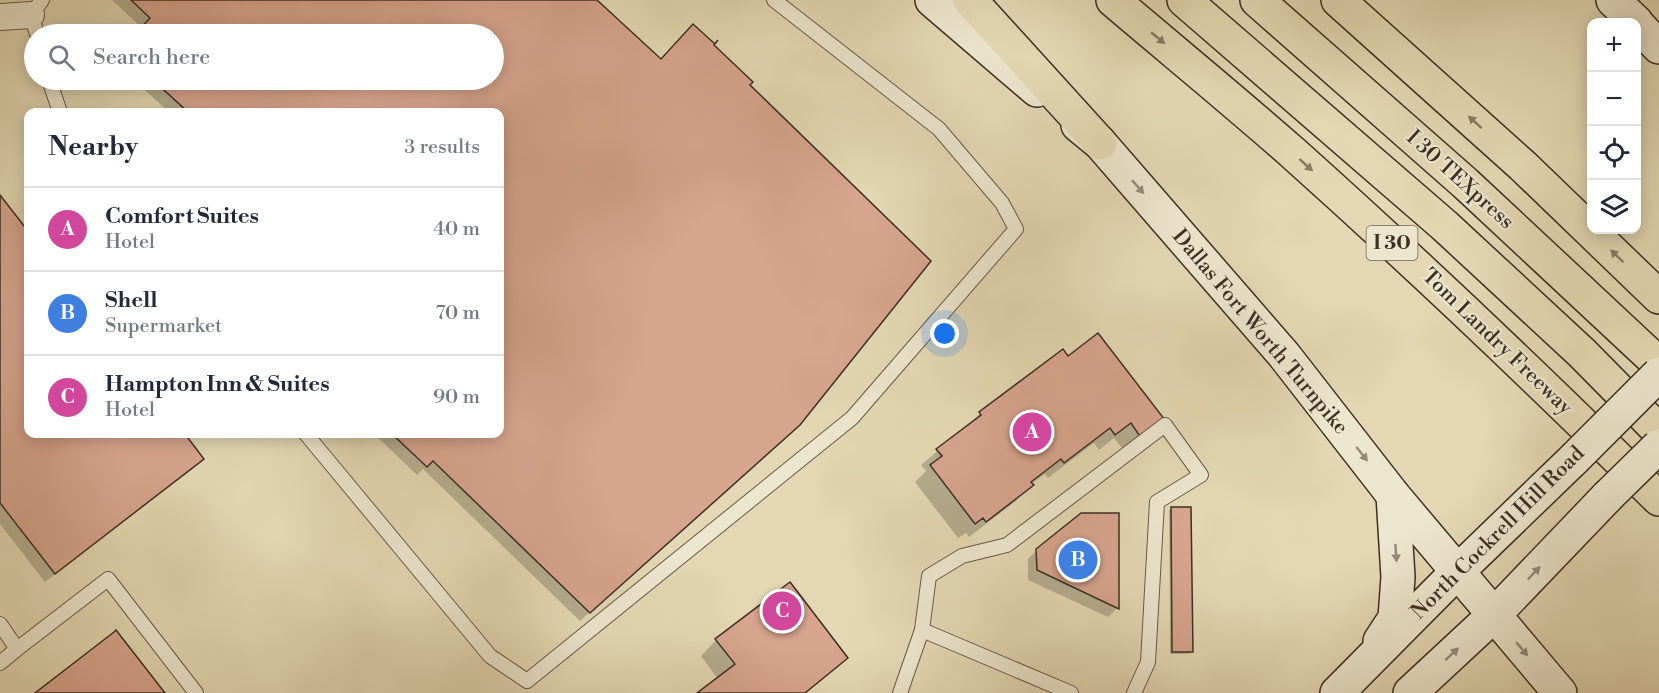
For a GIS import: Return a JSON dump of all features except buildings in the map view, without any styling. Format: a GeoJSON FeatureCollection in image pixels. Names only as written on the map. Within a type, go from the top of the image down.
{"type":"FeatureCollection","features":[{"type":"Feature","properties":{"kind":"highway"},"geometry":{"type":"LineString","coordinates":[[970,0],[1100,143]]}},
{"type":"Feature","properties":{"kind":"highway","name":"Tom Landry Freeway"},"geometry":{"type":"LineString","coordinates":[[1113,0],[1291,152],[1423,271],[1554,394],[1659,500]]}},
{"type":"Feature","properties":{"kind":"highway"},"geometry":{"type":"LineString","coordinates":[[1184,0],[1445,226],[1582,353],[1659,432]]}},
{"type":"Feature","properties":{"kind":"highway","name":"I 30 TEXpress"},"geometry":{"type":"LineString","coordinates":[[1257,0],[1466,183],[1659,364]]}},
{"type":"Feature","properties":{"kind":"highway"},"geometry":{"type":"LineString","coordinates":[[1338,0],[1523,166],[1659,297]]}},
{"type":"Feature","properties":{"kind":"main road","name":"Dallas Fort Worth Turnpike"},"geometry":{"type":"LineString","coordinates":[[932,0],[1100,143],[1284,355],[1393,495],[1560,693]]}},
{"type":"Feature","properties":{"kind":"main road"},"geometry":{"type":"LineString","coordinates":[[1613,0],[1631,18]]}},
{"type":"Feature","properties":{"kind":"main road"},"geometry":{"type":"LineString","coordinates":[[1641,28],[1659,47]]}},
{"type":"Feature","properties":{"kind":"main road","name":"North Cockrell Hill Road"},"geometry":{"type":"LineString","coordinates":[[1337,693],[1659,374]]}},
{"type":"Feature","properties":{"kind":"main road"},"geometry":{"type":"LineString","coordinates":[[1410,693],[1494,615],[1659,446]]}},
{"type":"Feature","properties":{"kind":"main road"},"geometry":{"type":"LineString","coordinates":[[1362,668],[1395,618],[1398,577],[1393,495]]}},
{"type":"Feature","properties":{"kind":"street"},"geometry":{"type":"LineString","coordinates":[[0,17],[37,16]]}},
{"type":"Feature","properties":{"kind":"lane"},"geometry":{"type":"LineString","coordinates":[[309,438],[490,657],[527,681],[852,418],[1016,229],[1002,203],[939,129],[774,0]]}},
{"type":"Feature","properties":{"kind":"lane"},"geometry":{"type":"LineString","coordinates":[[52,90],[59,108]]}},
{"type":"Feature","properties":{"kind":"lane"},"geometry":{"type":"LineString","coordinates":[[900,693],[922,630],[929,576],[962,555],[1007,545],[1165,425],[1201,475],[1157,502],[1148,662],[1134,693]]}},
{"type":"Feature","properties":{"kind":"lane"},"geometry":{"type":"LineString","coordinates":[[0,663],[108,579],[196,693]]}},
{"type":"Feature","properties":{"kind":"lane"},"geometry":{"type":"LineString","coordinates":[[0,624],[17,649]]}},
{"type":"Feature","properties":{"kind":"lane"},"geometry":{"type":"LineString","coordinates":[[922,630],[1071,693]]}},
{"type":"Feature","properties":{"kind":"place","name":"Comfort Suites"},"geometry":{"type":"Point","coordinates":[1032,432]}},
{"type":"Feature","properties":{"kind":"place","name":"Shell"},"geometry":{"type":"Point","coordinates":[1078,560]}},
{"type":"Feature","properties":{"kind":"place","name":"Hampton Inn & Suites"},"geometry":{"type":"Point","coordinates":[782,611]}}]}
